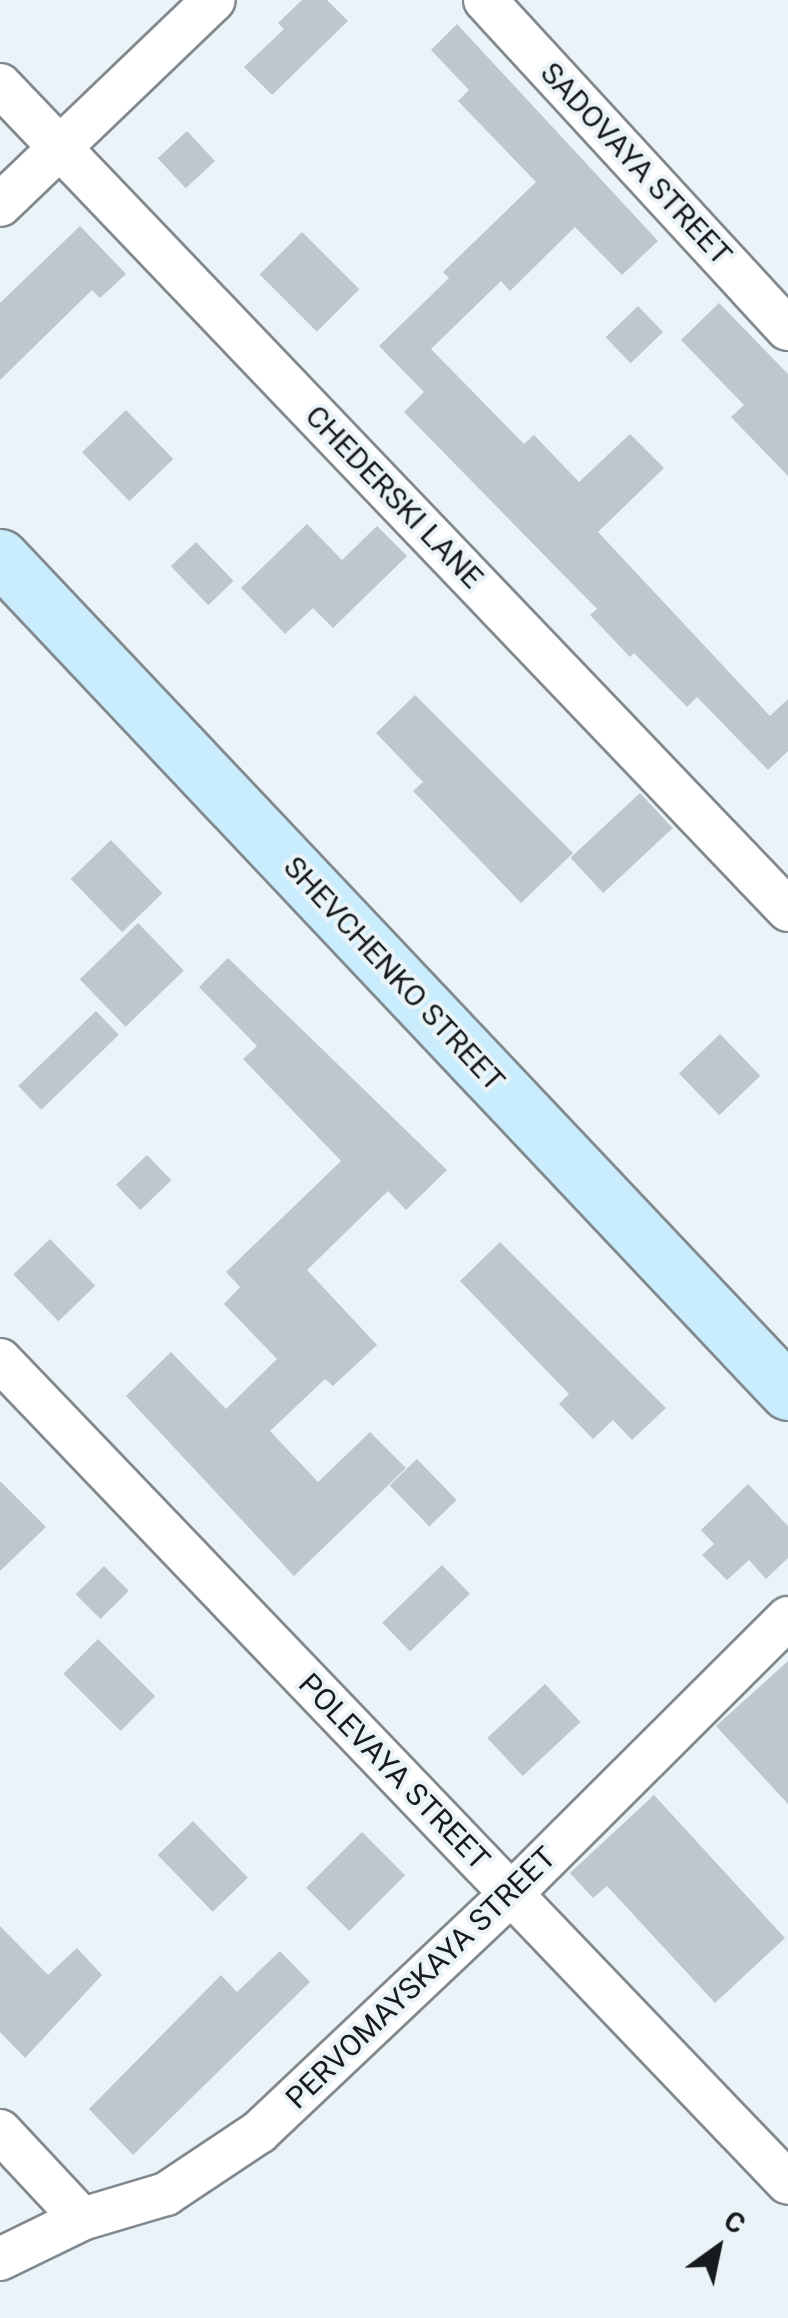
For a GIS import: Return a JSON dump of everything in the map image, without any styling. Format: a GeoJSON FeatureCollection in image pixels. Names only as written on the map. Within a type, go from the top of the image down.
{"type":"FeatureCollection","features":[{"type":"Feature","properties":{"kind":"street"},"geometry":{"type":"LineString","coordinates":[[0,205],[214,0]]}},
{"type":"Feature","properties":{"kind":"street","name":"SADOVAYA STREET"},"geometry":{"type":"LineString","coordinates":[[485,0],[788,329]]}},
{"type":"Feature","properties":{"kind":"street","name":"CHEDERSKI LANE"},"geometry":{"type":"LineString","coordinates":[[0,85],[788,910]]}},
{"type":"Feature","properties":{"kind":"street","name":"SHEVCHENKO STREET"},"geometry":{"type":"LineString","coordinates":[[0,557],[788,1392]]}},
{"type":"Feature","properties":{"kind":"street","name":"POLEVAYA STREET"},"geometry":{"type":"LineString","coordinates":[[0,1360],[788,2183]]}},
{"type":"Feature","properties":{"kind":"street","name":"PERVOMAYSKAYA STREET"},"geometry":{"type":"LineString","coordinates":[[0,2259],[82,2219],[166,2194],[260,2132],[511,1894],[788,1618]]}},
{"type":"Feature","properties":{"kind":"street"},"geometry":{"type":"LineString","coordinates":[[0,2131],[82,2219]]}},
{"type":"Feature","properties":{"kind":"building"},"geometry":{"type":"Polygon","coordinates":[[[302,0],[327,0],[348,21],[272,95],[244,67],[284,29],[278,23],[302,0]]]}},
{"type":"Feature","properties":{"kind":"building"},"geometry":{"type":"Polygon","coordinates":[[[457,24],[658,241],[622,275],[575,227],[510,291],[501,281],[431,349],[524,444],[534,435],[579,482],[630,434],[664,468],[598,532],[770,716],[788,699],[788,751],[768,770],[697,697],[687,707],[634,653],[630,657],[590,615],[597,609],[404,412],[424,392],[379,346],[449,278],[443,272],[536,182],[458,101],[469,90],[431,50],[457,24]]]}},
{"type":"Feature","properties":{"kind":"building"},"geometry":{"type":"Polygon","coordinates":[[[187,131],[215,161],[186,188],[158,158],[187,131]]]}},
{"type":"Feature","properties":{"kind":"building"},"geometry":{"type":"Polygon","coordinates":[[[80,226],[126,274],[100,298],[92,290],[0,380],[0,303],[80,226]]]}},
{"type":"Feature","properties":{"kind":"building"},"geometry":{"type":"Polygon","coordinates":[[[302,232],[359,289],[317,332],[260,274],[302,232]]]}},
{"type":"Feature","properties":{"kind":"building"},"geometry":{"type":"Polygon","coordinates":[[[719,303],[788,374],[788,476],[731,417],[744,405],[681,340],[719,303]]]}},
{"type":"Feature","properties":{"kind":"building"},"geometry":{"type":"Polygon","coordinates":[[[638,306],[663,332],[631,363],[606,337],[638,306]]]}},
{"type":"Feature","properties":{"kind":"building"},"geometry":{"type":"Polygon","coordinates":[[[126,410],[173,459],[129,501],[82,452],[126,410]]]}},
{"type":"Feature","properties":{"kind":"building"},"geometry":{"type":"Polygon","coordinates":[[[307,524],[342,560],[377,526],[407,556],[333,628],[313,608],[285,634],[241,588],[307,524]]]}},
{"type":"Feature","properties":{"kind":"building"},"geometry":{"type":"Polygon","coordinates":[[[196,542],[234,581],[208,605],[171,566],[196,542]]]}},
{"type":"Feature","properties":{"kind":"building"},"geometry":{"type":"Polygon","coordinates":[[[415,695],[573,853],[521,903],[413,791],[423,782],[376,733],[415,695]]]}},
{"type":"Feature","properties":{"kind":"building"},"geometry":{"type":"Polygon","coordinates":[[[640,793],[673,828],[603,893],[571,858],[640,793]]]}},
{"type":"Feature","properties":{"kind":"building"},"geometry":{"type":"Polygon","coordinates":[[[111,840],[162,893],[122,932],[71,879],[111,840]]]}},
{"type":"Feature","properties":{"kind":"building"},"geometry":{"type":"Polygon","coordinates":[[[138,923],[184,970],[126,1027],[80,979],[138,923]]]}},
{"type":"Feature","properties":{"kind":"building"},"geometry":{"type":"Polygon","coordinates":[[[228,958],[447,1170],[406,1210],[388,1191],[307,1270],[377,1345],[333,1386],[325,1379],[270,1431],[318,1482],[370,1432],[406,1468],[294,1576],[126,1396],[171,1352],[226,1409],[277,1359],[224,1304],[240,1287],[226,1272],[341,1161],[243,1059],[257,1046],[199,987],[228,958]]]}},
{"type":"Feature","properties":{"kind":"building"},"geometry":{"type":"Polygon","coordinates":[[[96,1011],[119,1035],[41,1110],[18,1086],[96,1011]]]}},
{"type":"Feature","properties":{"kind":"building"},"geometry":{"type":"Polygon","coordinates":[[[720,1034],[760,1076],[719,1115],[679,1074],[720,1034]]]}},
{"type":"Feature","properties":{"kind":"building"},"geometry":{"type":"Polygon","coordinates":[[[147,1155],[171,1180],[140,1210],[116,1185],[147,1155]]]}},
{"type":"Feature","properties":{"kind":"building"},"geometry":{"type":"Polygon","coordinates":[[[50,1239],[95,1286],[58,1321],[13,1274],[50,1239]]]}},
{"type":"Feature","properties":{"kind":"building"},"geometry":{"type":"Polygon","coordinates":[[[500,1242],[666,1408],[632,1440],[613,1420],[593,1439],[559,1404],[569,1394],[460,1281],[500,1242]]]}},
{"type":"Feature","properties":{"kind":"building"},"geometry":{"type":"Polygon","coordinates":[[[417,1459],[457,1500],[429,1526],[390,1485],[417,1459]]]}},
{"type":"Feature","properties":{"kind":"building"},"geometry":{"type":"Polygon","coordinates":[[[0,1481],[46,1527],[0,1571],[0,1481]]]}},
{"type":"Feature","properties":{"kind":"building"},"geometry":{"type":"Polygon","coordinates":[[[748,1484],[788,1526],[788,1558],[766,1579],[749,1560],[727,1580],[702,1555],[714,1544],[701,1530],[748,1484]]]}},
{"type":"Feature","properties":{"kind":"building"},"geometry":{"type":"Polygon","coordinates":[[[442,1565],[470,1594],[410,1651],[382,1623],[442,1565]]]}},
{"type":"Feature","properties":{"kind":"building"},"geometry":{"type":"Polygon","coordinates":[[[104,1566],[129,1591],[100,1619],[76,1594],[104,1566]]]}},
{"type":"Feature","properties":{"kind":"building"},"geometry":{"type":"Polygon","coordinates":[[[98,1639],[155,1696],[121,1731],[63,1674],[98,1639]]]}},
{"type":"Feature","properties":{"kind":"building"},"geometry":{"type":"Polygon","coordinates":[[[788,1661],[788,1804],[716,1726],[788,1661]]]}},
{"type":"Feature","properties":{"kind":"building"},"geometry":{"type":"Polygon","coordinates":[[[545,1684],[580,1722],[523,1776],[487,1738],[545,1684]]]}},
{"type":"Feature","properties":{"kind":"building"},"geometry":{"type":"Polygon","coordinates":[[[654,1795],[785,1938],[715,2003],[607,1886],[593,1898],[570,1873],[654,1795]]]}},
{"type":"Feature","properties":{"kind":"building"},"geometry":{"type":"Polygon","coordinates":[[[193,1821],[248,1878],[213,1912],[158,1855],[193,1821]]]}},
{"type":"Feature","properties":{"kind":"building"},"geometry":{"type":"Polygon","coordinates":[[[362,1832],[405,1875],[349,1931],[306,1888],[362,1832]]]}},
{"type":"Feature","properties":{"kind":"building"},"geometry":{"type":"Polygon","coordinates":[[[0,1926],[48,1975],[77,1948],[102,1975],[25,2058],[0,2032],[0,1926]]]}},
{"type":"Feature","properties":{"kind":"building"},"geometry":{"type":"Polygon","coordinates":[[[280,1951],[310,1982],[133,2155],[89,2109],[221,1975],[237,1992],[280,1951]]]}}]}
